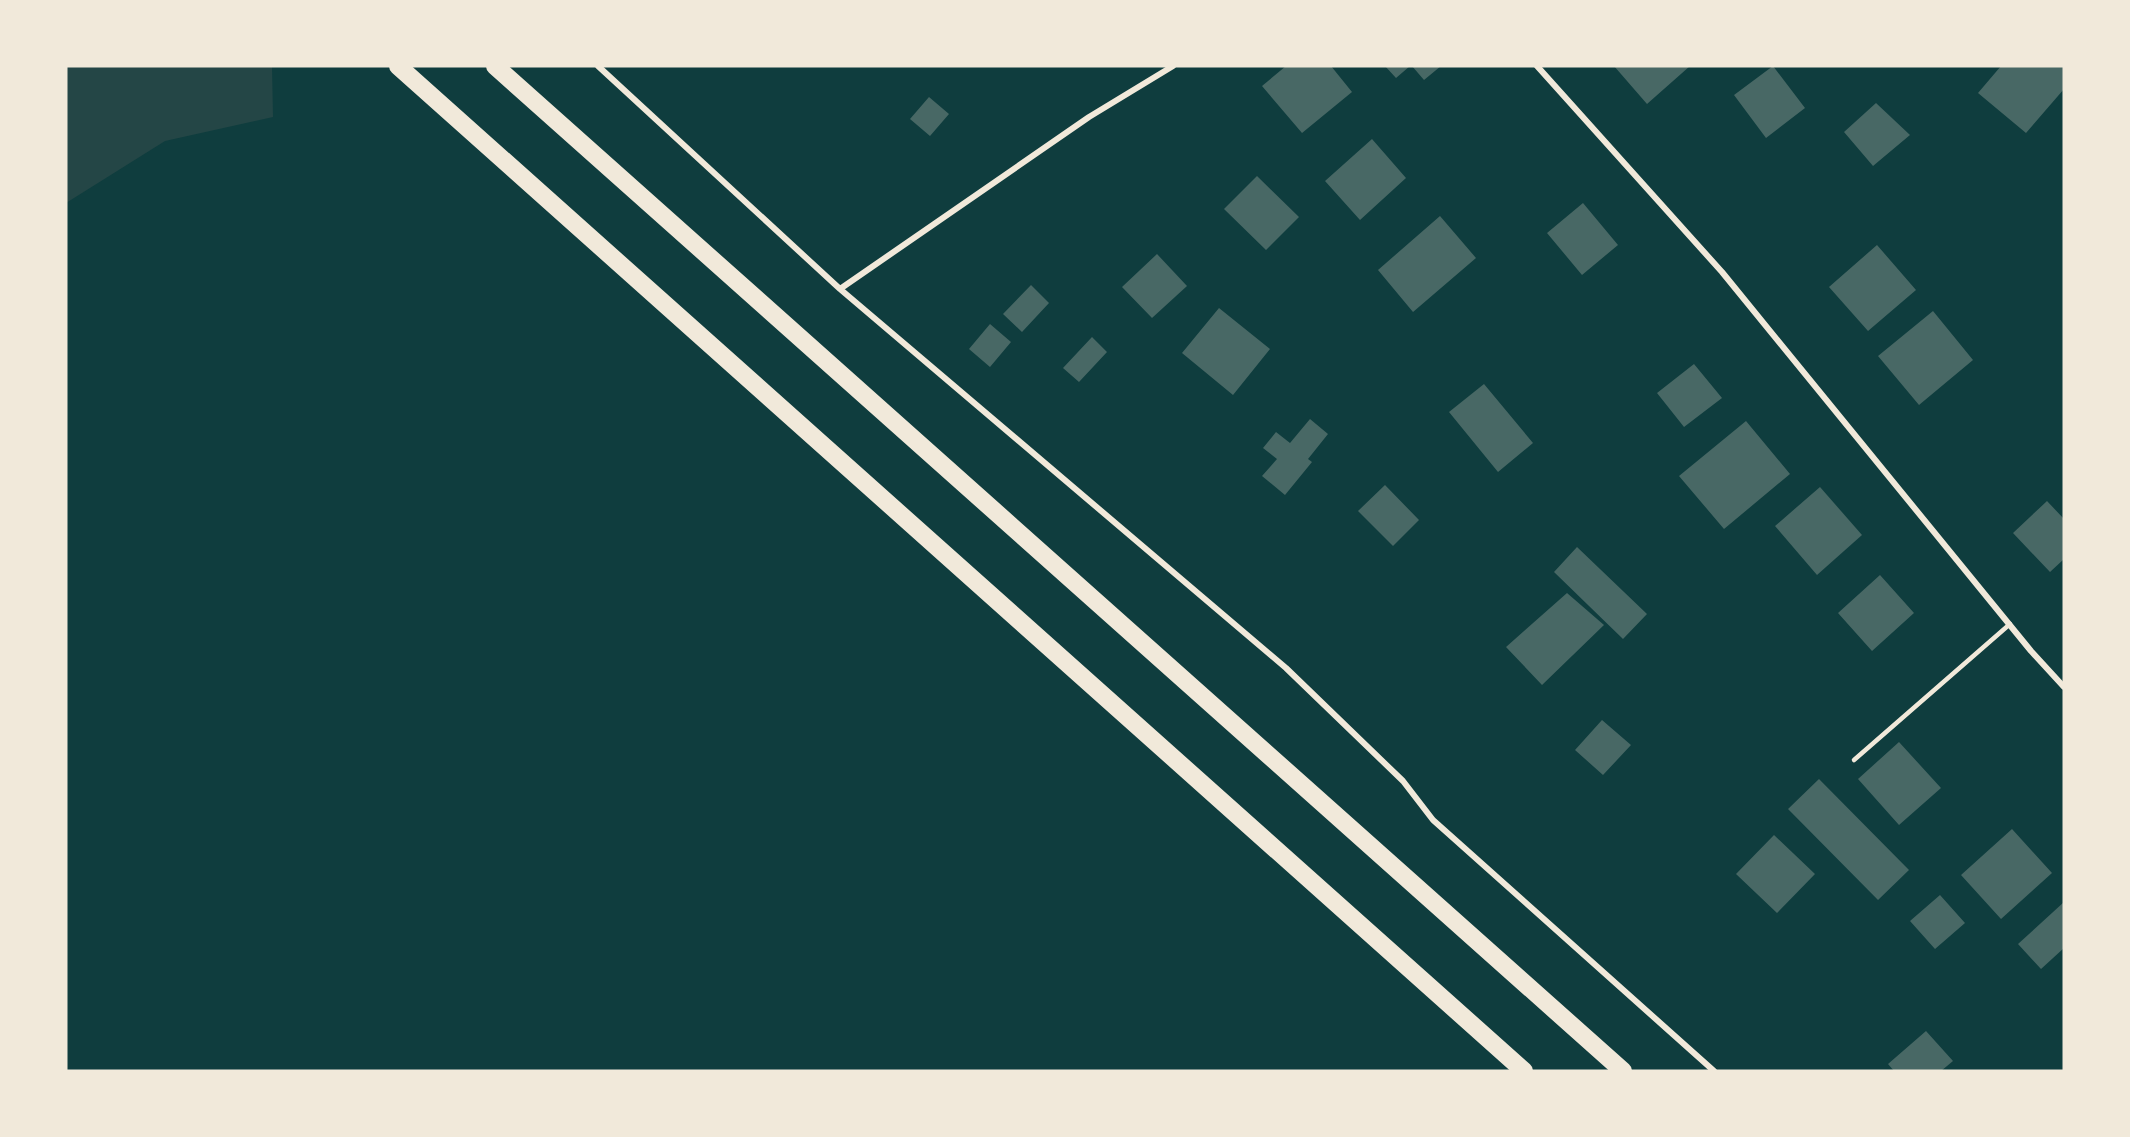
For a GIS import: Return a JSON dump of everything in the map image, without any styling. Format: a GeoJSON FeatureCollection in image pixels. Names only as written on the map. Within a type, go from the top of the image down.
{"type":"FeatureCollection","features":[{"type":"Feature","properties":{"kind":"highway"},"geometry":{"type":"LineString","coordinates":[[398,66],[1524,1071]]}},
{"type":"Feature","properties":{"kind":"highway"},"geometry":{"type":"LineString","coordinates":[[495,66],[1623,1071]]}},
{"type":"Feature","properties":{"kind":"street"},"geometry":{"type":"LineString","coordinates":[[598,66],[840,289],[1286,668],[1403,781],[1433,820],[1714,1071]]}},
{"type":"Feature","properties":{"kind":"street"},"geometry":{"type":"LineString","coordinates":[[840,289],[1089,117],[1173,66]]}},
{"type":"Feature","properties":{"kind":"street"},"geometry":{"type":"LineString","coordinates":[[1537,66],[1722,272],[2064,687]]}},
{"type":"Feature","properties":{"kind":"lane"},"geometry":{"type":"LineString","coordinates":[[1854,760],[2010,624]]}},
{"type":"Feature","properties":{"kind":"shaded area"},"geometry":{"type":"Polygon","coordinates":[[[66,66],[272,66],[273,117],[165,141],[66,203],[66,66]]]}},
{"type":"Feature","properties":{"kind":"building"},"geometry":{"type":"Polygon","coordinates":[[[1286,66],[1331,66],[1352,92],[1302,133],[1262,86],[1286,66]]]}},
{"type":"Feature","properties":{"kind":"building"},"geometry":{"type":"Polygon","coordinates":[[[1385,66],[1410,66],[1396,78],[1385,66]]]}},
{"type":"Feature","properties":{"kind":"building"},"geometry":{"type":"Polygon","coordinates":[[[1412,66],[1441,66],[1424,80],[1412,66]]]}},
{"type":"Feature","properties":{"kind":"building"},"geometry":{"type":"Polygon","coordinates":[[[1614,66],[1690,66],[1647,104],[1614,66]]]}},
{"type":"Feature","properties":{"kind":"building"},"geometry":{"type":"Polygon","coordinates":[[[1773,66],[1805,108],[1766,138],[1734,95],[1773,66]]]}},
{"type":"Feature","properties":{"kind":"building"},"geometry":{"type":"Polygon","coordinates":[[[2001,66],[2064,66],[2064,89],[2026,133],[1978,93],[2001,66]]]}},
{"type":"Feature","properties":{"kind":"building"},"geometry":{"type":"Polygon","coordinates":[[[929,97],[949,114],[930,136],[910,119],[929,97]]]}},
{"type":"Feature","properties":{"kind":"building"},"geometry":{"type":"Polygon","coordinates":[[[1876,103],[1910,135],[1873,166],[1844,132],[1876,103]]]}},
{"type":"Feature","properties":{"kind":"building"},"geometry":{"type":"Polygon","coordinates":[[[1372,139],[1406,178],[1360,220],[1325,181],[1372,139]]]}},
{"type":"Feature","properties":{"kind":"building"},"geometry":{"type":"Polygon","coordinates":[[[1257,176],[1299,217],[1266,250],[1224,209],[1257,176]]]}},
{"type":"Feature","properties":{"kind":"building"},"geometry":{"type":"Polygon","coordinates":[[[1583,203],[1618,245],[1582,275],[1547,233],[1583,203]]]}},
{"type":"Feature","properties":{"kind":"building"},"geometry":{"type":"Polygon","coordinates":[[[1440,216],[1476,258],[1413,312],[1378,270],[1440,216]]]}},
{"type":"Feature","properties":{"kind":"building"},"geometry":{"type":"Polygon","coordinates":[[[1877,245],[1916,290],[1868,331],[1829,287],[1877,245]]]}},
{"type":"Feature","properties":{"kind":"building"},"geometry":{"type":"Polygon","coordinates":[[[1157,254],[1187,286],[1152,318],[1122,287],[1157,254]]]}},
{"type":"Feature","properties":{"kind":"building"},"geometry":{"type":"Polygon","coordinates":[[[1031,285],[1049,303],[1022,332],[1003,314],[1031,285]]]}},
{"type":"Feature","properties":{"kind":"building"},"geometry":{"type":"Polygon","coordinates":[[[1219,308],[1270,349],[1233,395],[1182,353],[1219,308]]]}},
{"type":"Feature","properties":{"kind":"building"},"geometry":{"type":"Polygon","coordinates":[[[1933,311],[1973,360],[1919,405],[1878,356],[1933,311]]]}},
{"type":"Feature","properties":{"kind":"building"},"geometry":{"type":"Polygon","coordinates":[[[990,324],[1011,342],[990,367],[969,349],[990,324]]]}},
{"type":"Feature","properties":{"kind":"building"},"geometry":{"type":"Polygon","coordinates":[[[1092,337],[1107,352],[1079,382],[1063,368],[1092,337]]]}},
{"type":"Feature","properties":{"kind":"building"},"geometry":{"type":"Polygon","coordinates":[[[1694,364],[1722,398],[1684,427],[1657,393],[1694,364]]]}},
{"type":"Feature","properties":{"kind":"building"},"geometry":{"type":"Polygon","coordinates":[[[1484,384],[1533,443],[1498,472],[1449,412],[1484,384]]]}},
{"type":"Feature","properties":{"kind":"building"},"geometry":{"type":"Polygon","coordinates":[[[1310,419],[1328,434],[1308,459],[1312,462],[1285,495],[1262,476],[1277,459],[1263,448],[1276,432],[1290,443],[1310,419]]]}},
{"type":"Feature","properties":{"kind":"building"},"geometry":{"type":"Polygon","coordinates":[[[1746,421],[1790,474],[1724,529],[1679,476],[1746,421]]]}},
{"type":"Feature","properties":{"kind":"building"},"geometry":{"type":"Polygon","coordinates":[[[1385,485],[1419,520],[1393,546],[1358,511],[1385,485]]]}},
{"type":"Feature","properties":{"kind":"building"},"geometry":{"type":"Polygon","coordinates":[[[1820,487],[1862,535],[1817,575],[1775,526],[1820,487]]]}},
{"type":"Feature","properties":{"kind":"building"},"geometry":{"type":"Polygon","coordinates":[[[2047,501],[2064,519],[2064,559],[2050,572],[2013,533],[2047,501]]]}},
{"type":"Feature","properties":{"kind":"building"},"geometry":{"type":"Polygon","coordinates":[[[1577,547],[1647,614],[1623,639],[1554,572],[1577,547]]]}},
{"type":"Feature","properties":{"kind":"building"},"geometry":{"type":"Polygon","coordinates":[[[1880,575],[1914,613],[1872,651],[1838,613],[1880,575]]]}},
{"type":"Feature","properties":{"kind":"building"},"geometry":{"type":"Polygon","coordinates":[[[1567,593],[1604,625],[1542,685],[1506,647],[1567,593]]]}},
{"type":"Feature","properties":{"kind":"building"},"geometry":{"type":"Polygon","coordinates":[[[1602,720],[1631,745],[1603,775],[1575,750],[1602,720]]]}},
{"type":"Feature","properties":{"kind":"building"},"geometry":{"type":"Polygon","coordinates":[[[1899,742],[1941,788],[1899,825],[1858,779],[1899,742]]]}},
{"type":"Feature","properties":{"kind":"building"},"geometry":{"type":"Polygon","coordinates":[[[1819,779],[1909,870],[1878,900],[1788,809],[1819,779]]]}},
{"type":"Feature","properties":{"kind":"building"},"geometry":{"type":"Polygon","coordinates":[[[2012,829],[2052,873],[2001,919],[1961,875],[2012,829]]]}},
{"type":"Feature","properties":{"kind":"building"},"geometry":{"type":"Polygon","coordinates":[[[1774,835],[1815,874],[1777,913],[1736,874],[1774,835]]]}},
{"type":"Feature","properties":{"kind":"building"},"geometry":{"type":"Polygon","coordinates":[[[1940,895],[1965,923],[1935,949],[1910,921],[1940,895]]]}},
{"type":"Feature","properties":{"kind":"building"},"geometry":{"type":"Polygon","coordinates":[[[2064,902],[2064,948],[2041,969],[2018,944],[2064,902]]]}},
{"type":"Feature","properties":{"kind":"building"},"geometry":{"type":"Polygon","coordinates":[[[1926,1031],[1953,1061],[1941,1071],[1894,1071],[1888,1064],[1926,1031]]]}}]}
